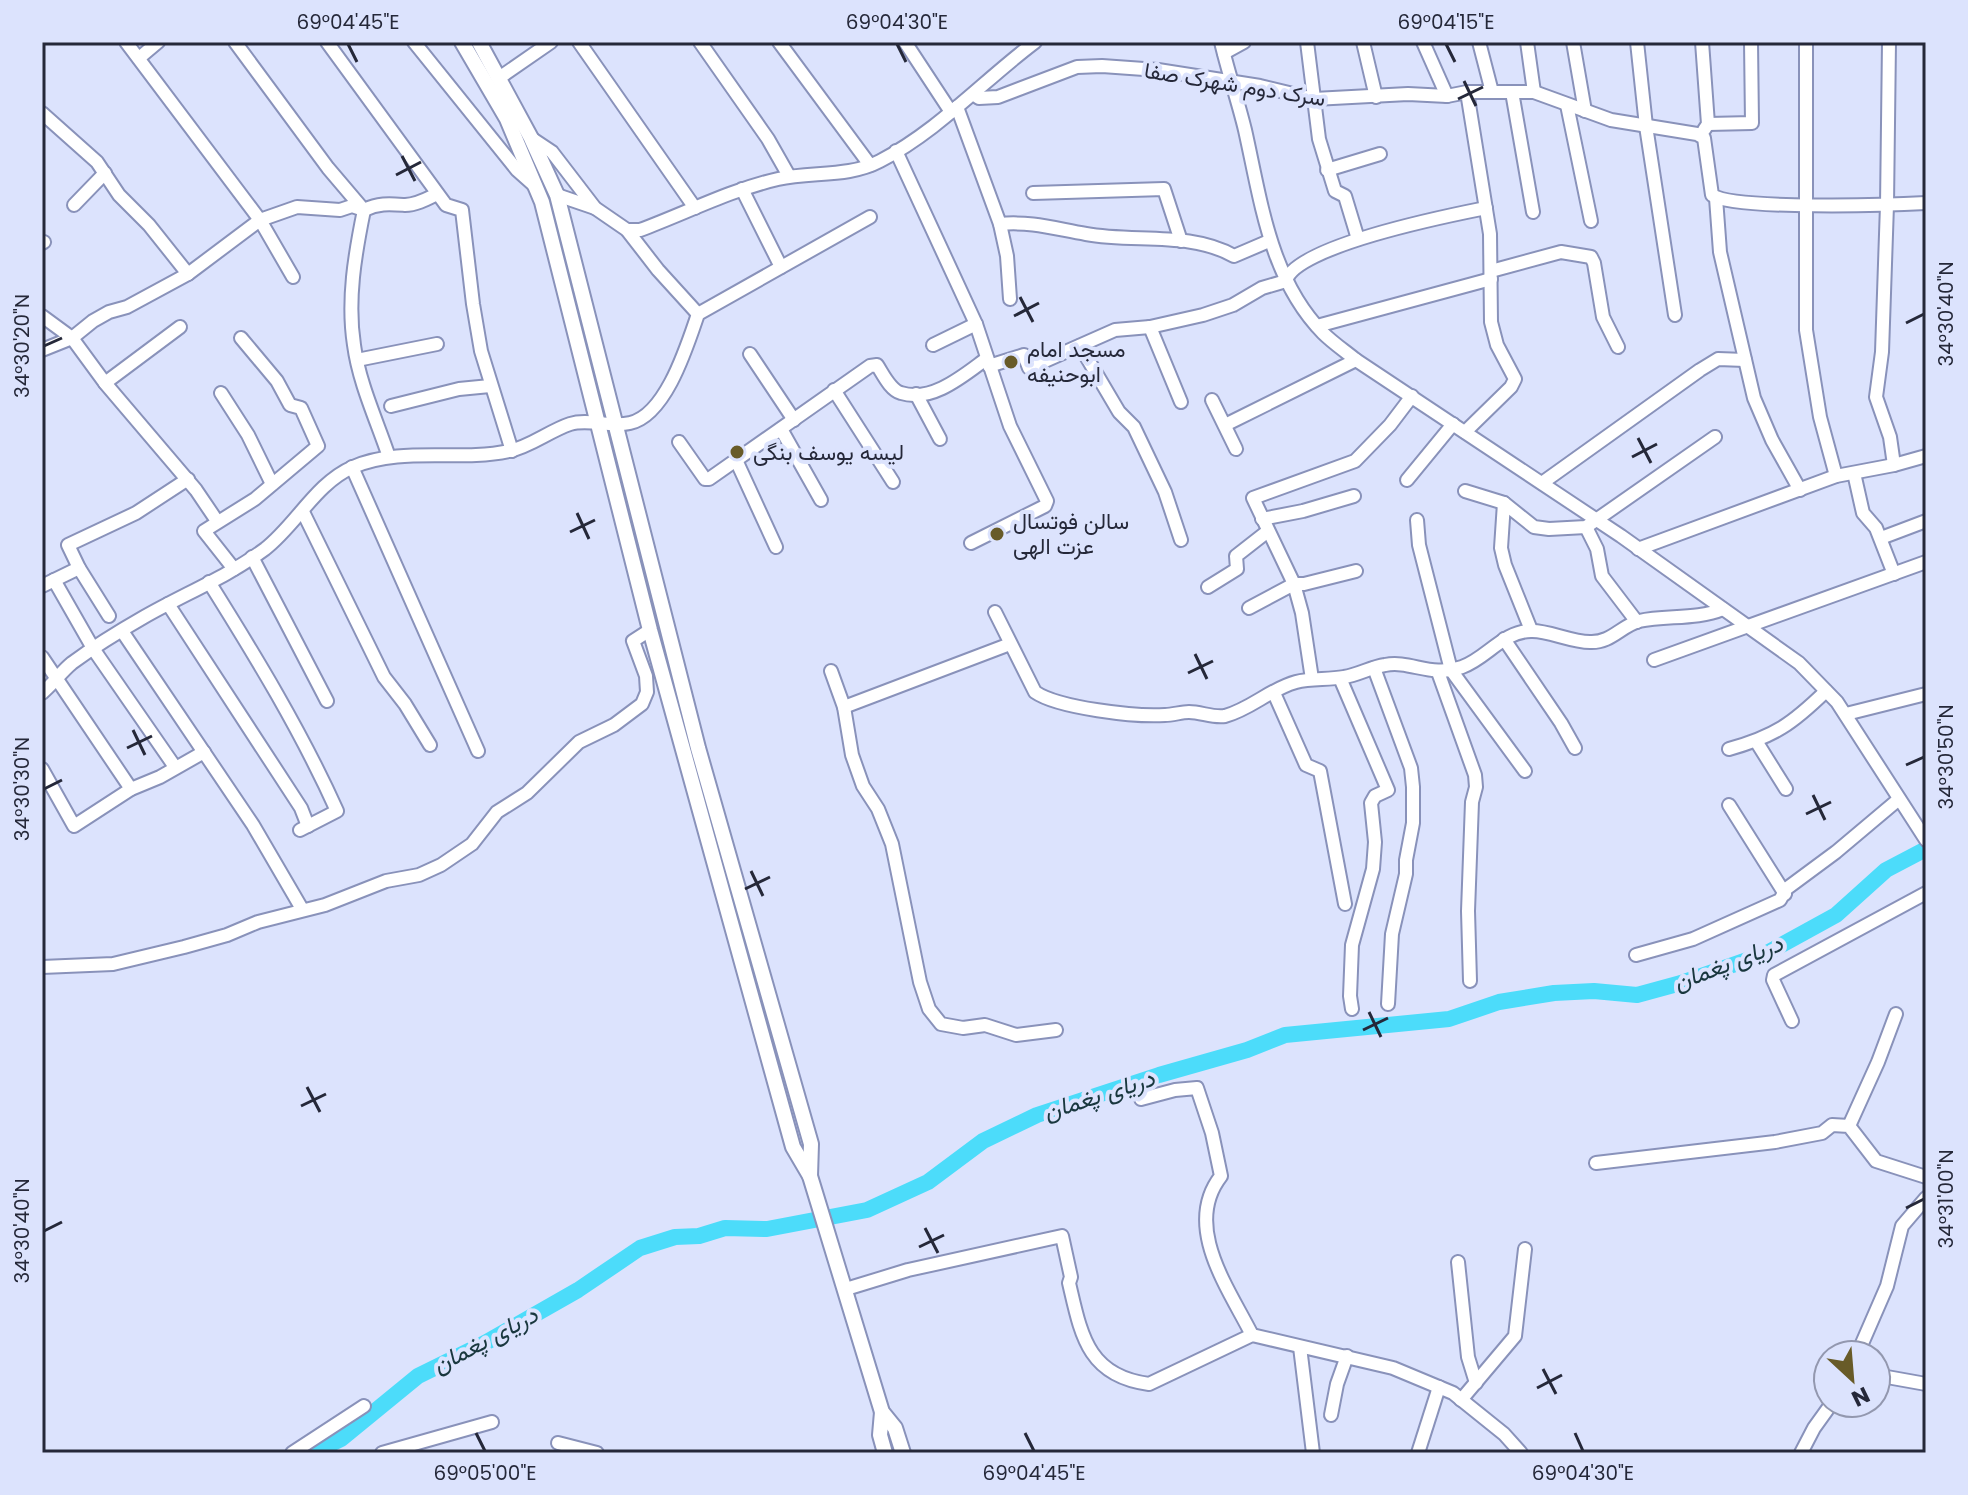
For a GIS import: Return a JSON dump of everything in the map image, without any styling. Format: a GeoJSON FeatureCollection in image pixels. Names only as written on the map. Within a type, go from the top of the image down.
{"type":"FeatureCollection","features":[{"type":"Feature","properties":{"kind":"main road"},"geometry":{"type":"LineString","coordinates":[[462,42],[507,119],[534,180],[650,630],[793,1147],[810,1176],[882,1412],[880,1435],[885,1453]]}},
{"type":"Feature","properties":{"kind":"main road"},"geometry":{"type":"LineString","coordinates":[[479,42],[547,169],[557,195],[698,748],[811,1144],[810,1176]]}},
{"type":"Feature","properties":{"kind":"main road"},"geometry":{"type":"LineString","coordinates":[[534,180],[547,169]]}},
{"type":"Feature","properties":{"kind":"main road"},"geometry":{"type":"LineString","coordinates":[[882,1412],[895,1428],[903,1453]]}},
{"type":"Feature","properties":{"kind":"street"},"geometry":{"type":"LineString","coordinates":[[126,42],[260,220],[293,277]]}},
{"type":"Feature","properties":{"kind":"street"},"geometry":{"type":"LineString","coordinates":[[139,58],[158,42]]}},
{"type":"Feature","properties":{"kind":"street"},"geometry":{"type":"LineString","coordinates":[[235,42],[328,168],[364,210]]}},
{"type":"Feature","properties":{"kind":"street"},"geometry":{"type":"LineString","coordinates":[[327,42],[437,194],[446,205],[462,210],[473,304],[490,386],[512,451]]}},
{"type":"Feature","properties":{"kind":"street"},"geometry":{"type":"LineString","coordinates":[[414,42],[517,170],[534,180]]}},
{"type":"Feature","properties":{"kind":"street"},"geometry":{"type":"LineString","coordinates":[[579,42],[695,208]]}},
{"type":"Feature","properties":{"kind":"street"},"geometry":{"type":"LineString","coordinates":[[700,42],[768,139],[789,176]]}},
{"type":"Feature","properties":{"kind":"street"},"geometry":{"type":"LineString","coordinates":[[779,42],[870,165]]}},
{"type":"Feature","properties":{"kind":"street"},"geometry":{"type":"LineString","coordinates":[[905,42],[954,110],[1000,224],[1007,256],[1010,299]]}},
{"type":"Feature","properties":{"kind":"street"},"geometry":{"type":"LineString","coordinates":[[627,230],[640,230],[742,189],[789,176],[842,172],[870,165],[896,151],[954,110],[1018,47],[1035,42]]}},
{"type":"Feature","properties":{"kind":"street"},"geometry":{"type":"LineString","coordinates":[[1244,42],[1222,47],[1243,121],[1269,241],[1286,281],[1317,326],[1356,360],[1542,483],[1592,524],[1638,549],[1799,663],[1846,714],[1926,838]]}},
{"type":"Feature","properties":{"kind":"street"},"geometry":{"type":"LineString","coordinates":[[1307,42],[1319,139],[1327,170],[1335,191],[1345,196],[1358,239]]}},
{"type":"Feature","properties":{"kind":"street"},"geometry":{"type":"LineString","coordinates":[[1363,42],[1376,97]]}},
{"type":"Feature","properties":{"kind":"street"},"geometry":{"type":"LineString","coordinates":[[1423,42],[1447,96]]}},
{"type":"Feature","properties":{"kind":"street"},"geometry":{"type":"LineString","coordinates":[[1479,42],[1492,92]]}},
{"type":"Feature","properties":{"kind":"street"},"geometry":{"type":"LineString","coordinates":[[1527,42],[1534,92]]}},
{"type":"Feature","properties":{"kind":"street"},"geometry":{"type":"LineString","coordinates":[[1573,42],[1585,111]]}},
{"type":"Feature","properties":{"kind":"street"},"geometry":{"type":"LineString","coordinates":[[1637,42],[1646,126],[1675,315]]}},
{"type":"Feature","properties":{"kind":"street"},"geometry":{"type":"LineString","coordinates":[[1702,42],[1708,124],[1701,136],[1704,138],[1712,195],[1716,198],[1754,204],[1926,203]]}},
{"type":"Feature","properties":{"kind":"street"},"geometry":{"type":"LineString","coordinates":[[1708,124],[1752,123],[1751,42]]}},
{"type":"Feature","properties":{"kind":"street"},"geometry":{"type":"LineString","coordinates":[[1806,42],[1806,330],[1820,417],[1836,476]]}},
{"type":"Feature","properties":{"kind":"street"},"geometry":{"type":"LineString","coordinates":[[1889,42],[1882,352],[1876,397],[1890,437],[1894,465]]}},
{"type":"Feature","properties":{"kind":"street"},"geometry":{"type":"LineString","coordinates":[[499,78],[545,44]]}},
{"type":"Feature","properties":{"kind":"street","name":"سرک دوم شهرک صفا"},"geometry":{"type":"LineString","coordinates":[[973,94],[979,98],[998,97],[1077,67],[1158,70],[1314,99],[1534,92],[1611,120],[1701,136]]}},
{"type":"Feature","properties":{"kind":"street"},"geometry":{"type":"LineString","coordinates":[[1465,432],[1511,387],[1515,379],[1497,345],[1491,322],[1490,234],[1467,92]]}},
{"type":"Feature","properties":{"kind":"street"},"geometry":{"type":"LineString","coordinates":[[1512,92],[1533,212]]}},
{"type":"Feature","properties":{"kind":"street"},"geometry":{"type":"LineString","coordinates":[[1567,105],[1591,221]]}},
{"type":"Feature","properties":{"kind":"street"},"geometry":{"type":"LineString","coordinates":[[42,113],[105,173],[119,195],[149,225],[188,274]]}},
{"type":"Feature","properties":{"kind":"street"},"geometry":{"type":"LineString","coordinates":[[531,138],[552,152],[595,208]]}},
{"type":"Feature","properties":{"kind":"street"},"geometry":{"type":"LineString","coordinates":[[896,151],[976,324],[1010,426],[1047,501],[1045,506],[971,543]]}},
{"type":"Feature","properties":{"kind":"street"},"geometry":{"type":"LineString","coordinates":[[1327,170],[1380,154]]}},
{"type":"Feature","properties":{"kind":"street"},"geometry":{"type":"LineString","coordinates":[[74,205],[105,173]]}},
{"type":"Feature","properties":{"kind":"street"},"geometry":{"type":"LineString","coordinates":[[742,189],[781,267]]}},
{"type":"Feature","properties":{"kind":"street"},"geometry":{"type":"LineString","coordinates":[[1033,193],[1164,189],[1181,241]]}},
{"type":"Feature","properties":{"kind":"street"},"geometry":{"type":"LineString","coordinates":[[42,350],[72,338],[109,312],[127,307],[188,274],[260,220],[297,207],[340,210],[352,206],[364,210],[377,204],[407,205],[437,194]]}},
{"type":"Feature","properties":{"kind":"street"},"geometry":{"type":"LineString","coordinates":[[557,195],[595,208],[627,230],[698,314]]}},
{"type":"Feature","properties":{"kind":"street"},"geometry":{"type":"LineString","coordinates":[[1716,198],[1720,252],[1761,419],[1800,490]]}},
{"type":"Feature","properties":{"kind":"street"},"geometry":{"type":"LineString","coordinates":[[679,442],[705,479],[709,479],[870,366],[877,365],[891,386],[900,393],[916,394],[948,386],[988,362],[1024,355],[1029,368],[1115,330],[1150,327],[1233,305],[1262,288],[1286,281],[1292,269],[1358,239],[1400,226],[1486,208]]}},
{"type":"Feature","properties":{"kind":"street"},"geometry":{"type":"LineString","coordinates":[[364,210],[355,253],[351,314],[357,360],[389,457]]}},
{"type":"Feature","properties":{"kind":"street"},"geometry":{"type":"LineString","coordinates":[[42,693],[73,662],[267,547],[329,482],[352,467],[389,457],[493,454],[512,451],[570,424],[633,423],[648,414],[666,391],[698,314],[870,217]]}},
{"type":"Feature","properties":{"kind":"street"},"geometry":{"type":"LineString","coordinates":[[1000,224],[1046,225],[1086,234],[1181,241],[1219,248],[1234,256],[1269,241]]}},
{"type":"Feature","properties":{"kind":"street"},"geometry":{"type":"LineString","coordinates":[[1317,326],[1561,252],[1591,257],[1596,268],[1603,317],[1618,347]]}},
{"type":"Feature","properties":{"kind":"street"},"geometry":{"type":"LineString","coordinates":[[42,316],[72,338],[105,383],[188,479],[217,521]]}},
{"type":"Feature","properties":{"kind":"street"},"geometry":{"type":"LineString","coordinates":[[933,345],[976,324]]}},
{"type":"Feature","properties":{"kind":"street"},"geometry":{"type":"LineString","coordinates":[[105,383],[180,327]]}},
{"type":"Feature","properties":{"kind":"street"},"geometry":{"type":"LineString","coordinates":[[1150,327],[1181,402]]}},
{"type":"Feature","properties":{"kind":"street"},"geometry":{"type":"LineString","coordinates":[[234,569],[204,531],[255,499],[318,446],[301,408],[290,405],[277,381],[241,338]]}},
{"type":"Feature","properties":{"kind":"street"},"geometry":{"type":"LineString","coordinates":[[357,360],[437,344]]}},
{"type":"Feature","properties":{"kind":"street"},"geometry":{"type":"LineString","coordinates":[[1080,346],[1119,412],[1134,427],[1165,492],[1181,540]]}},
{"type":"Feature","properties":{"kind":"street"},"geometry":{"type":"LineString","coordinates":[[750,354],[794,420]]}},
{"type":"Feature","properties":{"kind":"street"},"geometry":{"type":"LineString","coordinates":[[1542,483],[1718,359],[1745,360]]}},
{"type":"Feature","properties":{"kind":"street"},"geometry":{"type":"LineString","coordinates":[[1225,425],[1356,360]]}},
{"type":"Feature","properties":{"kind":"street"},"geometry":{"type":"LineString","coordinates":[[391,406],[459,389],[490,386]]}},
{"type":"Feature","properties":{"kind":"street"},"geometry":{"type":"LineString","coordinates":[[834,390],[893,482]]}},
{"type":"Feature","properties":{"kind":"street"},"geometry":{"type":"LineString","coordinates":[[221,393],[248,435],[272,484]]}},
{"type":"Feature","properties":{"kind":"street"},"geometry":{"type":"LineString","coordinates":[[916,394],[940,439]]}},
{"type":"Feature","properties":{"kind":"street"},"geometry":{"type":"LineString","coordinates":[[1312,679],[1302,613],[1294,584],[1254,497],[1355,461],[1390,425],[1412,396]]}},
{"type":"Feature","properties":{"kind":"street"},"geometry":{"type":"LineString","coordinates":[[1212,400],[1236,449]]}},
{"type":"Feature","properties":{"kind":"street"},"geometry":{"type":"LineString","coordinates":[[1407,480],[1453,424]]}},
{"type":"Feature","properties":{"kind":"street"},"geometry":{"type":"LineString","coordinates":[[781,429],[821,500]]}},
{"type":"Feature","properties":{"kind":"street"},"geometry":{"type":"LineString","coordinates":[[1465,491],[1504,503],[1534,527],[1549,529],[1592,524],[1715,437]]}},
{"type":"Feature","properties":{"kind":"street"},"geometry":{"type":"LineString","coordinates":[[1638,549],[1836,476],[1926,456]]}},
{"type":"Feature","properties":{"kind":"street"},"geometry":{"type":"LineString","coordinates":[[736,460],[776,547]]}},
{"type":"Feature","properties":{"kind":"street"},"geometry":{"type":"LineString","coordinates":[[352,467],[478,751]]}},
{"type":"Feature","properties":{"kind":"street"},"geometry":{"type":"LineString","coordinates":[[1854,473],[1863,513],[1881,538],[1894,574]]}},
{"type":"Feature","properties":{"kind":"street"},"geometry":{"type":"LineString","coordinates":[[109,616],[68,545],[136,513],[188,479]]}},
{"type":"Feature","properties":{"kind":"street"},"geometry":{"type":"LineString","coordinates":[[1262,519],[1354,496]]}},
{"type":"Feature","properties":{"kind":"street"},"geometry":{"type":"LineString","coordinates":[[1504,503],[1503,557],[1531,630]]}},
{"type":"Feature","properties":{"kind":"street"},"geometry":{"type":"LineString","coordinates":[[303,512],[378,667],[430,745]]}},
{"type":"Feature","properties":{"kind":"street"},"geometry":{"type":"LineString","coordinates":[[1417,520],[1419,545],[1451,670],[1525,771]]}},
{"type":"Feature","properties":{"kind":"street"},"geometry":{"type":"LineString","coordinates":[[1881,538],[1926,521]]}},
{"type":"Feature","properties":{"kind":"street"},"geometry":{"type":"LineString","coordinates":[[1592,524],[1602,576],[1637,622]]}},
{"type":"Feature","properties":{"kind":"street"},"geometry":{"type":"LineString","coordinates":[[1208,587],[1237,569],[1236,556],[1268,531]]}},
{"type":"Feature","properties":{"kind":"street"},"geometry":{"type":"LineString","coordinates":[[252,557],[327,701]]}},
{"type":"Feature","properties":{"kind":"street"},"geometry":{"type":"LineString","coordinates":[[1654,660],[1926,562]]}},
{"type":"Feature","properties":{"kind":"street"},"geometry":{"type":"LineString","coordinates":[[79,568],[48,583],[175,767]]}},
{"type":"Feature","properties":{"kind":"street"},"geometry":{"type":"LineString","coordinates":[[1249,608],[1294,584],[1356,571]]}},
{"type":"Feature","properties":{"kind":"street"},"geometry":{"type":"LineString","coordinates":[[168,604],[301,808],[304,828],[337,811],[312,754],[209,582]]}},
{"type":"Feature","properties":{"kind":"street"},"geometry":{"type":"LineString","coordinates":[[995,612],[1035,692],[1057,703],[1163,716],[1190,712],[1221,717],[1248,709],[1294,682],[1340,678],[1398,663],[1438,672],[1451,670],[1479,659],[1504,639],[1531,630],[1593,643],[1611,639],[1637,622],[1708,616],[1723,609]]}},
{"type":"Feature","properties":{"kind":"street"},"geometry":{"type":"LineString","coordinates":[[42,967],[113,964],[141,958],[227,935],[302,909],[325,905],[386,881],[419,875],[441,865],[472,844],[497,812],[527,793],[579,742],[614,725],[642,704],[647,692],[646,676],[633,641],[650,630]]}},
{"type":"Feature","properties":{"kind":"street"},"geometry":{"type":"LineString","coordinates":[[122,631],[253,825],[302,909]]}},
{"type":"Feature","properties":{"kind":"street"},"geometry":{"type":"LineString","coordinates":[[1504,639],[1575,748]]}},
{"type":"Feature","properties":{"kind":"street"},"geometry":{"type":"LineString","coordinates":[[844,707],[1010,644]]}},
{"type":"Feature","properties":{"kind":"street"},"geometry":{"type":"LineString","coordinates":[[42,657],[131,789]]}},
{"type":"Feature","properties":{"kind":"street"},"geometry":{"type":"LineString","coordinates":[[1374,668],[1411,768],[1413,787],[1413,823],[1406,874],[1392,934],[1388,1004]]}},
{"type":"Feature","properties":{"kind":"street"},"geometry":{"type":"LineString","coordinates":[[831,671],[844,707],[852,755],[863,786],[878,809],[892,844],[920,982],[929,1009],[941,1024],[963,1028],[985,1025],[1016,1035],[1056,1030]]}},
{"type":"Feature","properties":{"kind":"street"},"geometry":{"type":"LineString","coordinates":[[1438,672],[1475,775],[1469,880],[1470,981]]}},
{"type":"Feature","properties":{"kind":"street"},"geometry":{"type":"LineString","coordinates":[[1340,678],[1388,790],[1375,796],[1371,803],[1375,842],[1373,869],[1352,945],[1352,1009]]}},
{"type":"Feature","properties":{"kind":"street"},"geometry":{"type":"LineString","coordinates":[[1729,749],[1756,741],[1787,726],[1826,691]]}},
{"type":"Feature","properties":{"kind":"street"},"geometry":{"type":"LineString","coordinates":[[1274,693],[1306,765],[1320,771],[1345,904]]}},
{"type":"Feature","properties":{"kind":"street"},"geometry":{"type":"LineString","coordinates":[[1846,714],[1926,694]]}},
{"type":"Feature","properties":{"kind":"street"},"geometry":{"type":"LineString","coordinates":[[1756,741],[1786,789]]}},
{"type":"Feature","properties":{"kind":"street"},"geometry":{"type":"LineString","coordinates":[[42,769],[74,826],[131,789],[160,777],[204,752]]}},
{"type":"Feature","properties":{"kind":"street"},"geometry":{"type":"LineString","coordinates":[[1636,955],[1693,939],[1775,903],[1786,889],[1899,799]]}},
{"type":"Feature","properties":{"kind":"street"},"geometry":{"type":"LineString","coordinates":[[1729,805],[1785,894]]}},
{"type":"Feature","properties":{"kind":"street"},"geometry":{"type":"LineString","coordinates":[[1792,1021],[1773,980],[1774,975],[1926,893]]}},
{"type":"Feature","properties":{"kind":"street"},"geometry":{"type":"LineString","coordinates":[[1849,1126],[1896,1014]]}},
{"type":"Feature","properties":{"kind":"street"},"geometry":{"type":"LineString","coordinates":[[1141,1099],[1197,1088],[1212,1133],[1221,1176],[1209,1195],[1206,1210],[1210,1253],[1252,1335]]}},
{"type":"Feature","properties":{"kind":"street"},"geometry":{"type":"LineString","coordinates":[[1596,1163],[1775,1142],[1822,1133],[1832,1125],[1849,1126],[1876,1161],[1926,1177]]}},
{"type":"Feature","properties":{"kind":"street"},"geometry":{"type":"LineString","coordinates":[[1864,1339],[1887,1286],[1902,1226],[1926,1198]]}},
{"type":"Feature","properties":{"kind":"street"},"geometry":{"type":"LineString","coordinates":[[846,1289],[908,1270],[1062,1236],[1082,1336],[1091,1354],[1131,1382],[1149,1384],[1252,1335],[1393,1368],[1453,1393],[1504,1434],[1521,1453]]}},
{"type":"Feature","properties":{"kind":"street"},"geometry":{"type":"LineString","coordinates":[[1461,1400],[1515,1336],[1525,1249]]}},
{"type":"Feature","properties":{"kind":"street"},"geometry":{"type":"LineString","coordinates":[[1458,1262],[1468,1357],[1476,1383]]}},
{"type":"Feature","properties":{"kind":"street"},"geometry":{"type":"LineString","coordinates":[[1300,1347],[1313,1453]]}},
{"type":"Feature","properties":{"kind":"street"},"geometry":{"type":"LineString","coordinates":[[1331,1415],[1347,1356]]}},
{"type":"Feature","properties":{"kind":"street"},"geometry":{"type":"LineString","coordinates":[[1892,1378],[1926,1384]]}},
{"type":"Feature","properties":{"kind":"street"},"geometry":{"type":"LineString","coordinates":[[1418,1453],[1439,1387]]}},
{"type":"Feature","properties":{"kind":"street"},"geometry":{"type":"LineString","coordinates":[[292,1453],[364,1406]]}},
{"type":"Feature","properties":{"kind":"street"},"geometry":{"type":"LineString","coordinates":[[1801,1453],[1820,1419]]}},
{"type":"Feature","properties":{"kind":"street"},"geometry":{"type":"LineString","coordinates":[[382,1453],[492,1422]]}},
{"type":"Feature","properties":{"kind":"street"},"geometry":{"type":"LineString","coordinates":[[558,1443],[597,1453]]}},
{"type":"Feature","properties":{"kind":"waterway","name":"دریای پغمان"},"geometry":{"type":"LineString","coordinates":[[312,1453],[341,1439],[418,1376],[485,1343],[578,1290],[640,1248],[675,1237],[699,1236],[725,1228],[767,1229],[867,1210],[928,1182],[983,1141],[1037,1115],[1247,1050],[1285,1035],[1449,1019],[1499,1002],[1554,993],[1594,991],[1637,995],[1681,983],[1767,953],[1836,915],[1886,870],[1926,849]]}},
{"type":"Feature","properties":{"kind":"place","name":"مسجد امام ابوحنیفه"},"geometry":{"type":"Point","coordinates":[1011,362]}},
{"type":"Feature","properties":{"kind":"place","name":"لیسه یوسف بنگی"},"geometry":{"type":"Point","coordinates":[737,452]}},
{"type":"Feature","properties":{"kind":"place","name":"سالن فوتسال عزت الهی"},"geometry":{"type":"Point","coordinates":[997,534]}}]}
